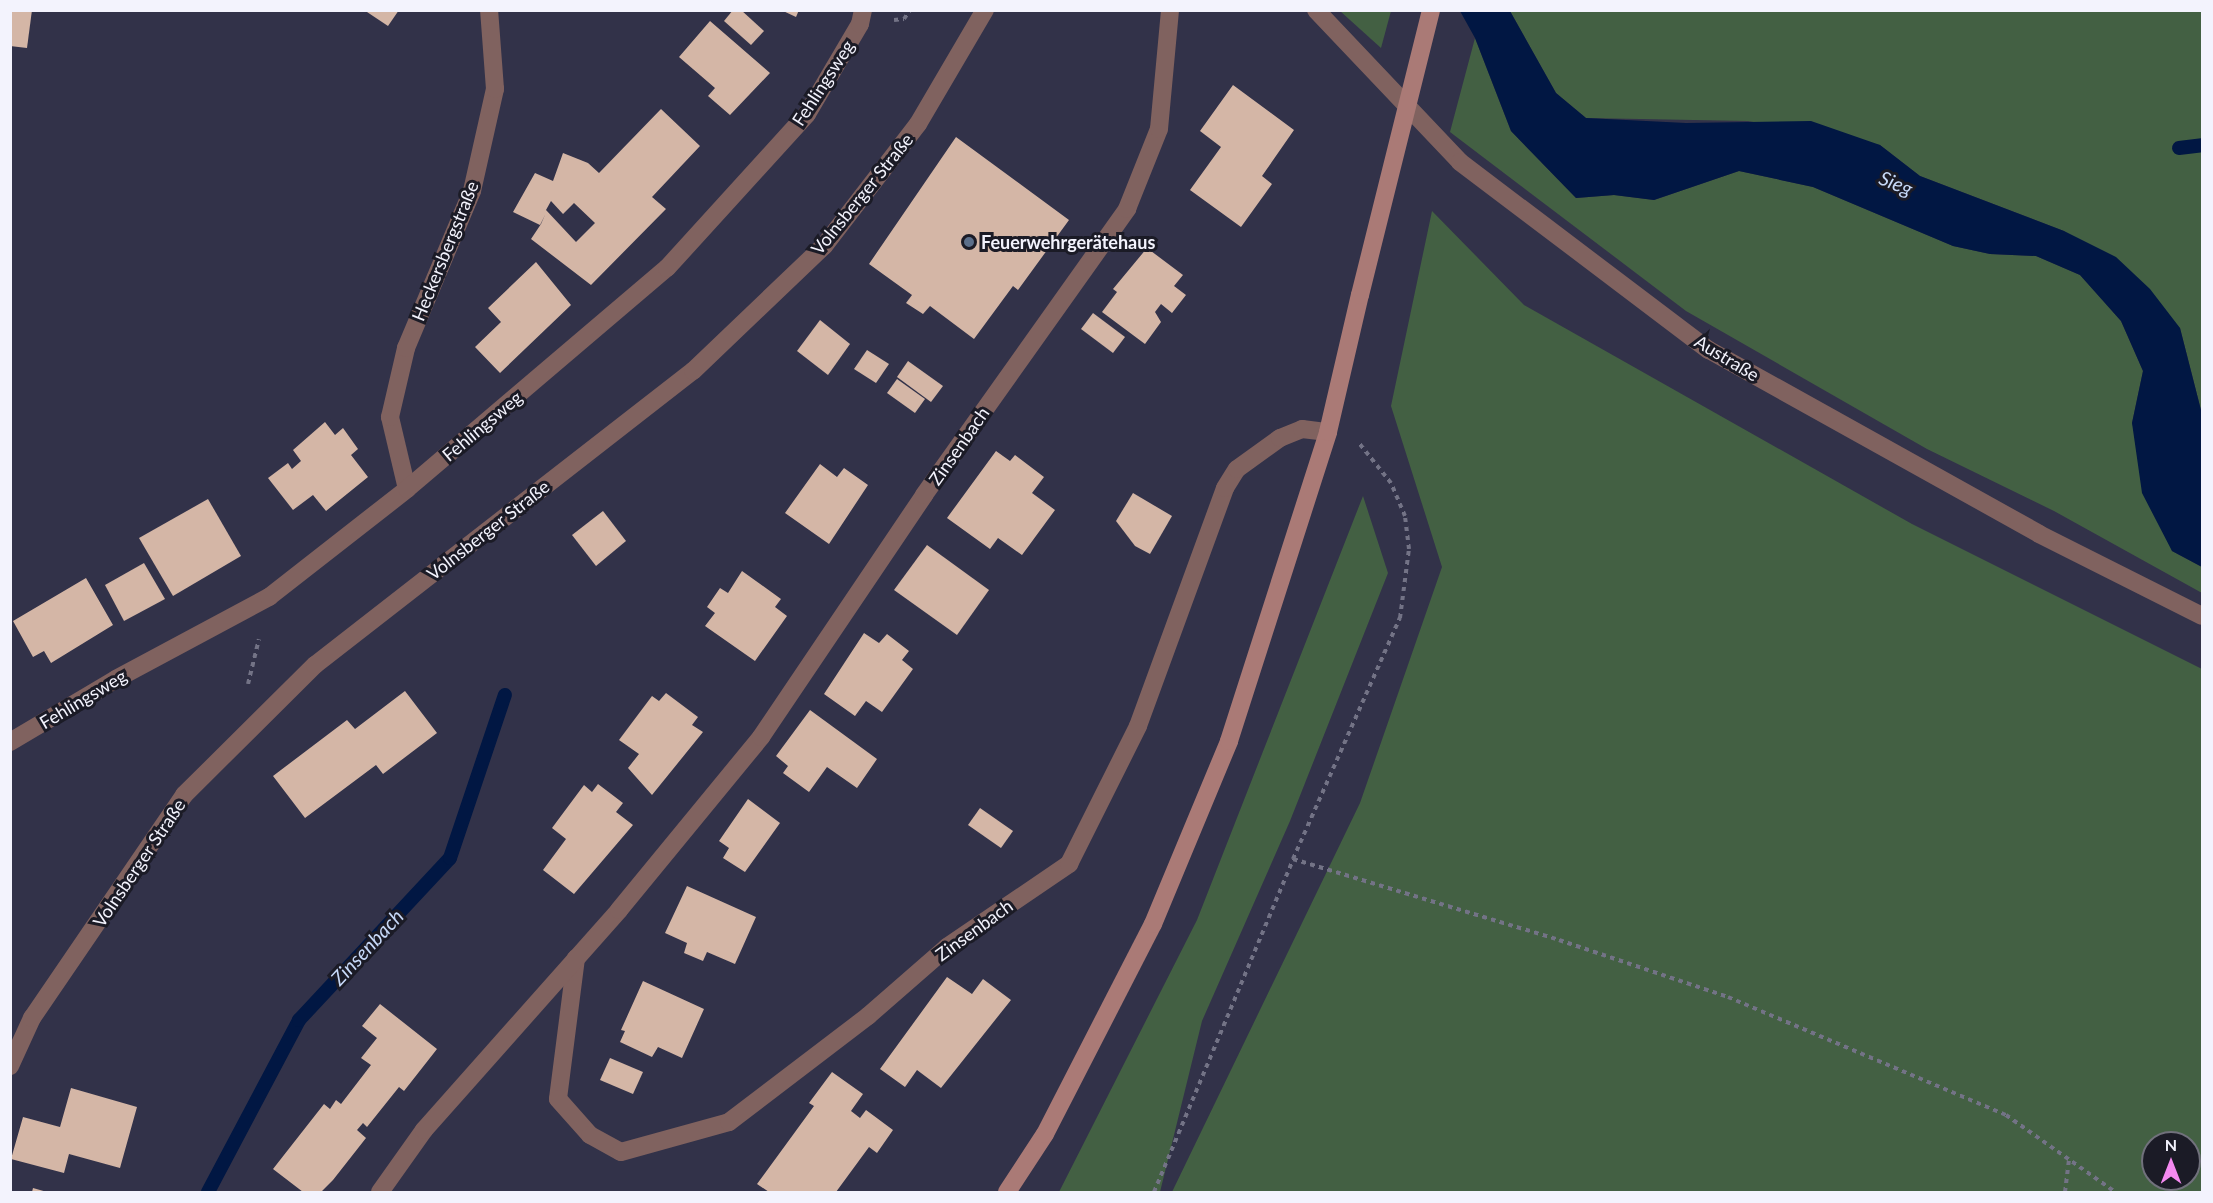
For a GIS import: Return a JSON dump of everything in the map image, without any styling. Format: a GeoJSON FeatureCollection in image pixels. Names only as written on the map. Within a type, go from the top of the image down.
{"type":"FeatureCollection","features":[{"type":"Feature","properties":{"kind":"street","name":"Heckersbergstraße"},"geometry":{"type":"LineString","coordinates":[[407,489],[390,417],[406,348],[472,191],[495,89],[489,10]]}},
{"type":"Feature","properties":{"kind":"street","name":"Fehlingsweg"},"geometry":{"type":"LineString","coordinates":[[10,742],[116,679],[269,597],[407,489],[667,268],[807,114],[860,24],[863,10]]}},
{"type":"Feature","properties":{"kind":"street","name":"Volnsberger Straße"},"geometry":{"type":"LineString","coordinates":[[10,1066],[32,1018],[184,795],[315,665],[693,371],[824,246],[918,124],[985,10]]}},
{"type":"Feature","properties":{"kind":"street","name":"Zinsenbach"},"geometry":{"type":"LineString","coordinates":[[380,1192],[424,1130],[576,958],[761,737],[924,495],[1127,208],[1159,129],[1170,10]]}},
{"type":"Feature","properties":{"kind":"street","name":"Austraße"},"geometry":{"type":"LineString","coordinates":[[1316,10],[1460,162],[1709,350],[2039,534],[2202,616]]}},
{"type":"Feature","properties":{"kind":"street"},"geometry":{"type":"LineString","coordinates":[[1007,1192],[1045,1134],[1153,924],[1229,741],[1328,432],[1431,10]]}},
{"type":"Feature","properties":{"kind":"street","name":"Zinsenbach"},"geometry":{"type":"LineString","coordinates":[[576,958],[558,1099],[590,1136],[621,1152],[729,1122],[868,1016],[947,947],[1069,864],[1138,726],[1225,488],[1237,469],[1280,438],[1302,429],[1328,432]]}},
{"type":"Feature","properties":{"kind":"path"},"geometry":{"type":"LineString","coordinates":[[1154,1192],[1293,859],[1400,618],[1409,549],[1405,516],[1374,458],[1357,441],[1328,432]]}},
{"type":"Feature","properties":{"kind":"path"},"geometry":{"type":"LineString","coordinates":[[245,696],[269,597]]}},
{"type":"Feature","properties":{"kind":"path"},"geometry":{"type":"LineString","coordinates":[[1293,859],[1559,940],[1728,997],[2006,1115],[2069,1156],[2115,1192]]}},
{"type":"Feature","properties":{"kind":"path"},"geometry":{"type":"LineString","coordinates":[[2065,1192],[2069,1156]]}},
{"type":"Feature","properties":{"kind":"green space"},"geometry":{"type":"Polygon","coordinates":[[[1340,11],[1391,11],[1381,48],[1340,11]]]}},
{"type":"Feature","properties":{"kind":"green space"},"geometry":{"type":"Polygon","coordinates":[[[1510,11],[2202,11],[2202,414],[2180,328],[2064,231],[1920,176],[1880,145],[1748,121],[1586,118],[1556,93],[1510,11]]]}},
{"type":"Feature","properties":{"kind":"green space"},"geometry":{"type":"Polygon","coordinates":[[[1475,38],[1511,131],[1576,198],[1614,195],[1654,200],[1739,171],[1813,187],[1953,246],[1990,254],[2036,256],[2080,275],[2121,321],[2143,371],[2132,423],[2172,551],[2202,567],[2202,593],[2054,511],[1927,449],[1686,311],[1450,132],[1475,38]]]}},
{"type":"Feature","properties":{"kind":"green space"},"geometry":{"type":"Polygon","coordinates":[[[1432,211],[1524,305],[1912,524],[2202,669],[2202,1192],[1172,1192],[1360,803],[1442,567],[1391,406],[1432,211]]]}},
{"type":"Feature","properties":{"kind":"green space"},"geometry":{"type":"Polygon","coordinates":[[[1363,496],[1388,573],[1290,821],[1202,1021],[1160,1192],[1059,1192],[1197,920],[1363,496]]]}},
{"type":"Feature","properties":{"kind":"water","name":"Sieg"},"geometry":{"type":"Polygon","coordinates":[[[1460,11],[1510,11],[1556,93],[1586,118],[1686,123],[1811,121],[1880,145],[1920,176],[2064,231],[2116,257],[2150,289],[2180,328],[2202,414],[2202,567],[2172,551],[2142,493],[2132,423],[2143,371],[2121,321],[2080,275],[2036,256],[1990,254],[1953,246],[1813,187],[1739,171],[1654,200],[1614,195],[1576,198],[1511,131],[1475,38],[1460,11]]]}},
{"type":"Feature","properties":{"kind":"building"},"geometry":{"type":"Polygon","coordinates":[[[10,10],[32,10],[27,48],[10,46],[10,10]]]}},
{"type":"Feature","properties":{"kind":"building"},"geometry":{"type":"Polygon","coordinates":[[[364,10],[399,10],[388,26],[364,10]]]}},
{"type":"Feature","properties":{"kind":"building"},"geometry":{"type":"Polygon","coordinates":[[[733,10],[741,10],[764,31],[751,45],[724,21],[733,10]]]}},
{"type":"Feature","properties":{"kind":"building"},"geometry":{"type":"Polygon","coordinates":[[[781,10],[799,10],[796,17],[781,10]]]}},
{"type":"Feature","properties":{"kind":"building"},"geometry":{"type":"Polygon","coordinates":[[[710,21],[770,73],[730,115],[708,96],[715,88],[679,57],[710,21]]]}},
{"type":"Feature","properties":{"kind":"building"},"geometry":{"type":"Polygon","coordinates":[[[1233,85],[1294,130],[1262,176],[1272,184],[1241,227],[1190,190],[1221,147],[1200,131],[1233,85]]]}},
{"type":"Feature","properties":{"kind":"building"},"geometry":{"type":"Polygon","coordinates":[[[661,109],[700,146],[652,197],[666,209],[591,285],[531,239],[541,224],[545,215],[540,225],[513,212],[535,173],[553,181],[563,153],[588,163],[599,173],[661,109]],[[551,201],[546,210],[576,242],[595,223],[574,203],[563,214],[551,201]]]}},
{"type":"Feature","properties":{"kind":"building","name":"Feuerwehrgerätehaus"},"geometry":{"type":"Polygon","coordinates":[[[956,137],[1069,220],[1018,290],[1013,286],[974,339],[930,306],[923,314],[906,303],[912,295],[869,264],[956,137]]]}},
{"type":"Feature","properties":{"kind":"building"},"geometry":{"type":"Polygon","coordinates":[[[1147,248],[1183,275],[1174,286],[1186,295],[1172,313],[1161,304],[1155,312],[1161,322],[1145,344],[1102,312],[1117,292],[1113,289],[1147,248]]]}},
{"type":"Feature","properties":{"kind":"building"},"geometry":{"type":"Polygon","coordinates":[[[536,262],[571,305],[500,373],[475,347],[501,322],[488,308],[536,262]]]}},
{"type":"Feature","properties":{"kind":"building"},"geometry":{"type":"Polygon","coordinates":[[[1093,313],[1125,337],[1113,353],[1081,329],[1093,313]]]}},
{"type":"Feature","properties":{"kind":"building"},"geometry":{"type":"Polygon","coordinates":[[[820,320],[850,344],[828,375],[797,351],[820,320]]]}},
{"type":"Feature","properties":{"kind":"building"},"geometry":{"type":"Polygon","coordinates":[[[867,350],[889,364],[876,383],[854,369],[867,350]]]}},
{"type":"Feature","properties":{"kind":"building"},"geometry":{"type":"Polygon","coordinates":[[[908,361],[943,386],[931,402],[897,377],[908,361]]]}},
{"type":"Feature","properties":{"kind":"building"},"geometry":{"type":"Polygon","coordinates":[[[897,379],[925,399],[915,413],[887,393],[897,379]]]}},
{"type":"Feature","properties":{"kind":"building"},"geometry":{"type":"Polygon","coordinates":[[[325,422],[335,435],[343,428],[358,449],[351,455],[368,477],[326,511],[313,495],[293,510],[268,478],[288,463],[292,469],[301,461],[293,450],[325,422]]]}},
{"type":"Feature","properties":{"kind":"building"},"geometry":{"type":"Polygon","coordinates":[[[996,451],[1010,461],[1015,455],[1044,477],[1032,493],[1055,510],[1022,555],[998,538],[990,549],[947,518],[996,451]]]}},
{"type":"Feature","properties":{"kind":"building"},"geometry":{"type":"Polygon","coordinates":[[[820,464],[837,477],[844,468],[868,485],[829,544],[785,513],[820,464]]]}},
{"type":"Feature","properties":{"kind":"building"},"geometry":{"type":"Polygon","coordinates":[[[1133,493],[1172,516],[1150,554],[1135,546],[1116,521],[1133,493]]]}},
{"type":"Feature","properties":{"kind":"building"},"geometry":{"type":"Polygon","coordinates":[[[208,499],[241,556],[173,596],[139,538],[208,499]]]}},
{"type":"Feature","properties":{"kind":"building"},"geometry":{"type":"Polygon","coordinates":[[[603,511],[626,541],[596,566],[572,535],[603,511]]]}},
{"type":"Feature","properties":{"kind":"building"},"geometry":{"type":"Polygon","coordinates":[[[927,545],[989,590],[957,635],[894,590],[927,545]]]}},
{"type":"Feature","properties":{"kind":"building"},"geometry":{"type":"Polygon","coordinates":[[[144,563],[165,599],[124,621],[105,585],[144,563]]]}},
{"type":"Feature","properties":{"kind":"building"},"geometry":{"type":"Polygon","coordinates":[[[742,571],[781,599],[775,607],[787,616],[755,661],[705,626],[715,613],[707,607],[720,588],[728,593],[742,571]]]}},
{"type":"Feature","properties":{"kind":"building"},"geometry":{"type":"Polygon","coordinates":[[[86,578],[113,625],[51,663],[44,651],[33,657],[13,621],[86,578]]]}},
{"type":"Feature","properties":{"kind":"building"},"geometry":{"type":"Polygon","coordinates":[[[864,633],[879,643],[887,634],[909,651],[902,660],[913,669],[882,712],[866,701],[855,716],[824,694],[864,633]]]}},
{"type":"Feature","properties":{"kind":"building"},"geometry":{"type":"Polygon","coordinates":[[[405,691],[437,733],[383,774],[376,765],[305,818],[273,776],[347,720],[355,729],[405,691]]]}},
{"type":"Feature","properties":{"kind":"building"},"geometry":{"type":"Polygon","coordinates":[[[666,693],[698,717],[692,725],[703,732],[652,795],[628,768],[639,754],[619,740],[652,696],[659,701],[666,693]]]}},
{"type":"Feature","properties":{"kind":"building"},"geometry":{"type":"Polygon","coordinates":[[[810,710],[877,759],[857,788],[827,767],[809,792],[783,773],[788,766],[776,756],[810,710]]]}},
{"type":"Feature","properties":{"kind":"building"},"geometry":{"type":"Polygon","coordinates":[[[598,784],[623,803],[616,812],[633,825],[574,894],[543,870],[566,839],[552,828],[584,785],[592,792],[598,784]]]}},
{"type":"Feature","properties":{"kind":"building"},"geometry":{"type":"Polygon","coordinates":[[[748,799],[780,823],[745,872],[723,858],[729,848],[719,841],[748,799]]]}},
{"type":"Feature","properties":{"kind":"building"},"geometry":{"type":"Polygon","coordinates":[[[980,808],[1013,831],[1001,848],[968,825],[980,808]]]}},
{"type":"Feature","properties":{"kind":"building"},"geometry":{"type":"Polygon","coordinates":[[[687,886],[756,917],[735,964],[707,952],[703,961],[684,953],[687,943],[665,933],[687,886]]]}},
{"type":"Feature","properties":{"kind":"building"},"geometry":{"type":"Polygon","coordinates":[[[947,977],[972,994],[983,979],[1011,1000],[941,1088],[917,1070],[905,1087],[880,1069],[947,977]]]}},
{"type":"Feature","properties":{"kind":"building"},"geometry":{"type":"Polygon","coordinates":[[[643,981],[704,1009],[682,1058],[658,1047],[652,1057],[620,1042],[625,1031],[621,1030],[643,981]]]}},
{"type":"Feature","properties":{"kind":"building"},"geometry":{"type":"Polygon","coordinates":[[[380,1004],[437,1049],[404,1091],[399,1087],[367,1127],[363,1123],[357,1130],[366,1138],[333,1180],[321,1192],[303,1192],[273,1169],[324,1104],[330,1109],[336,1100],[341,1104],[371,1065],[361,1058],[377,1038],[362,1026],[380,1004]]]}},
{"type":"Feature","properties":{"kind":"building"},"geometry":{"type":"Polygon","coordinates":[[[610,1058],[643,1072],[633,1094],[600,1080],[610,1058]]]}},
{"type":"Feature","properties":{"kind":"building"},"geometry":{"type":"Polygon","coordinates":[[[832,1072],[863,1094],[851,1111],[860,1118],[866,1110],[893,1130],[877,1153],[869,1147],[836,1192],[769,1192],[757,1184],[814,1106],[809,1103],[832,1072]]]}},
{"type":"Feature","properties":{"kind":"building"},"geometry":{"type":"Polygon","coordinates":[[[71,1088],[137,1107],[120,1168],[69,1154],[64,1173],[11,1159],[23,1117],[60,1127],[71,1088]]]}},
{"type":"Feature","properties":{"kind":"building"},"geometry":{"type":"Polygon","coordinates":[[[33,1188],[47,1192],[32,1192],[33,1188]]]}},
{"type":"Feature","properties":{"kind":"waterway"},"geometry":{"type":"LineString","coordinates":[[2179,148],[2202,145]]}},
{"type":"Feature","properties":{"kind":"waterway","name":"Zinsenbach"},"geometry":{"type":"LineString","coordinates":[[208,1192],[299,1020],[450,858],[505,695]]}},
{"type":"Feature","properties":{"kind":"place","name":"Feuerwehrgerätehaus"},"geometry":{"type":"Point","coordinates":[969,242]}}]}
